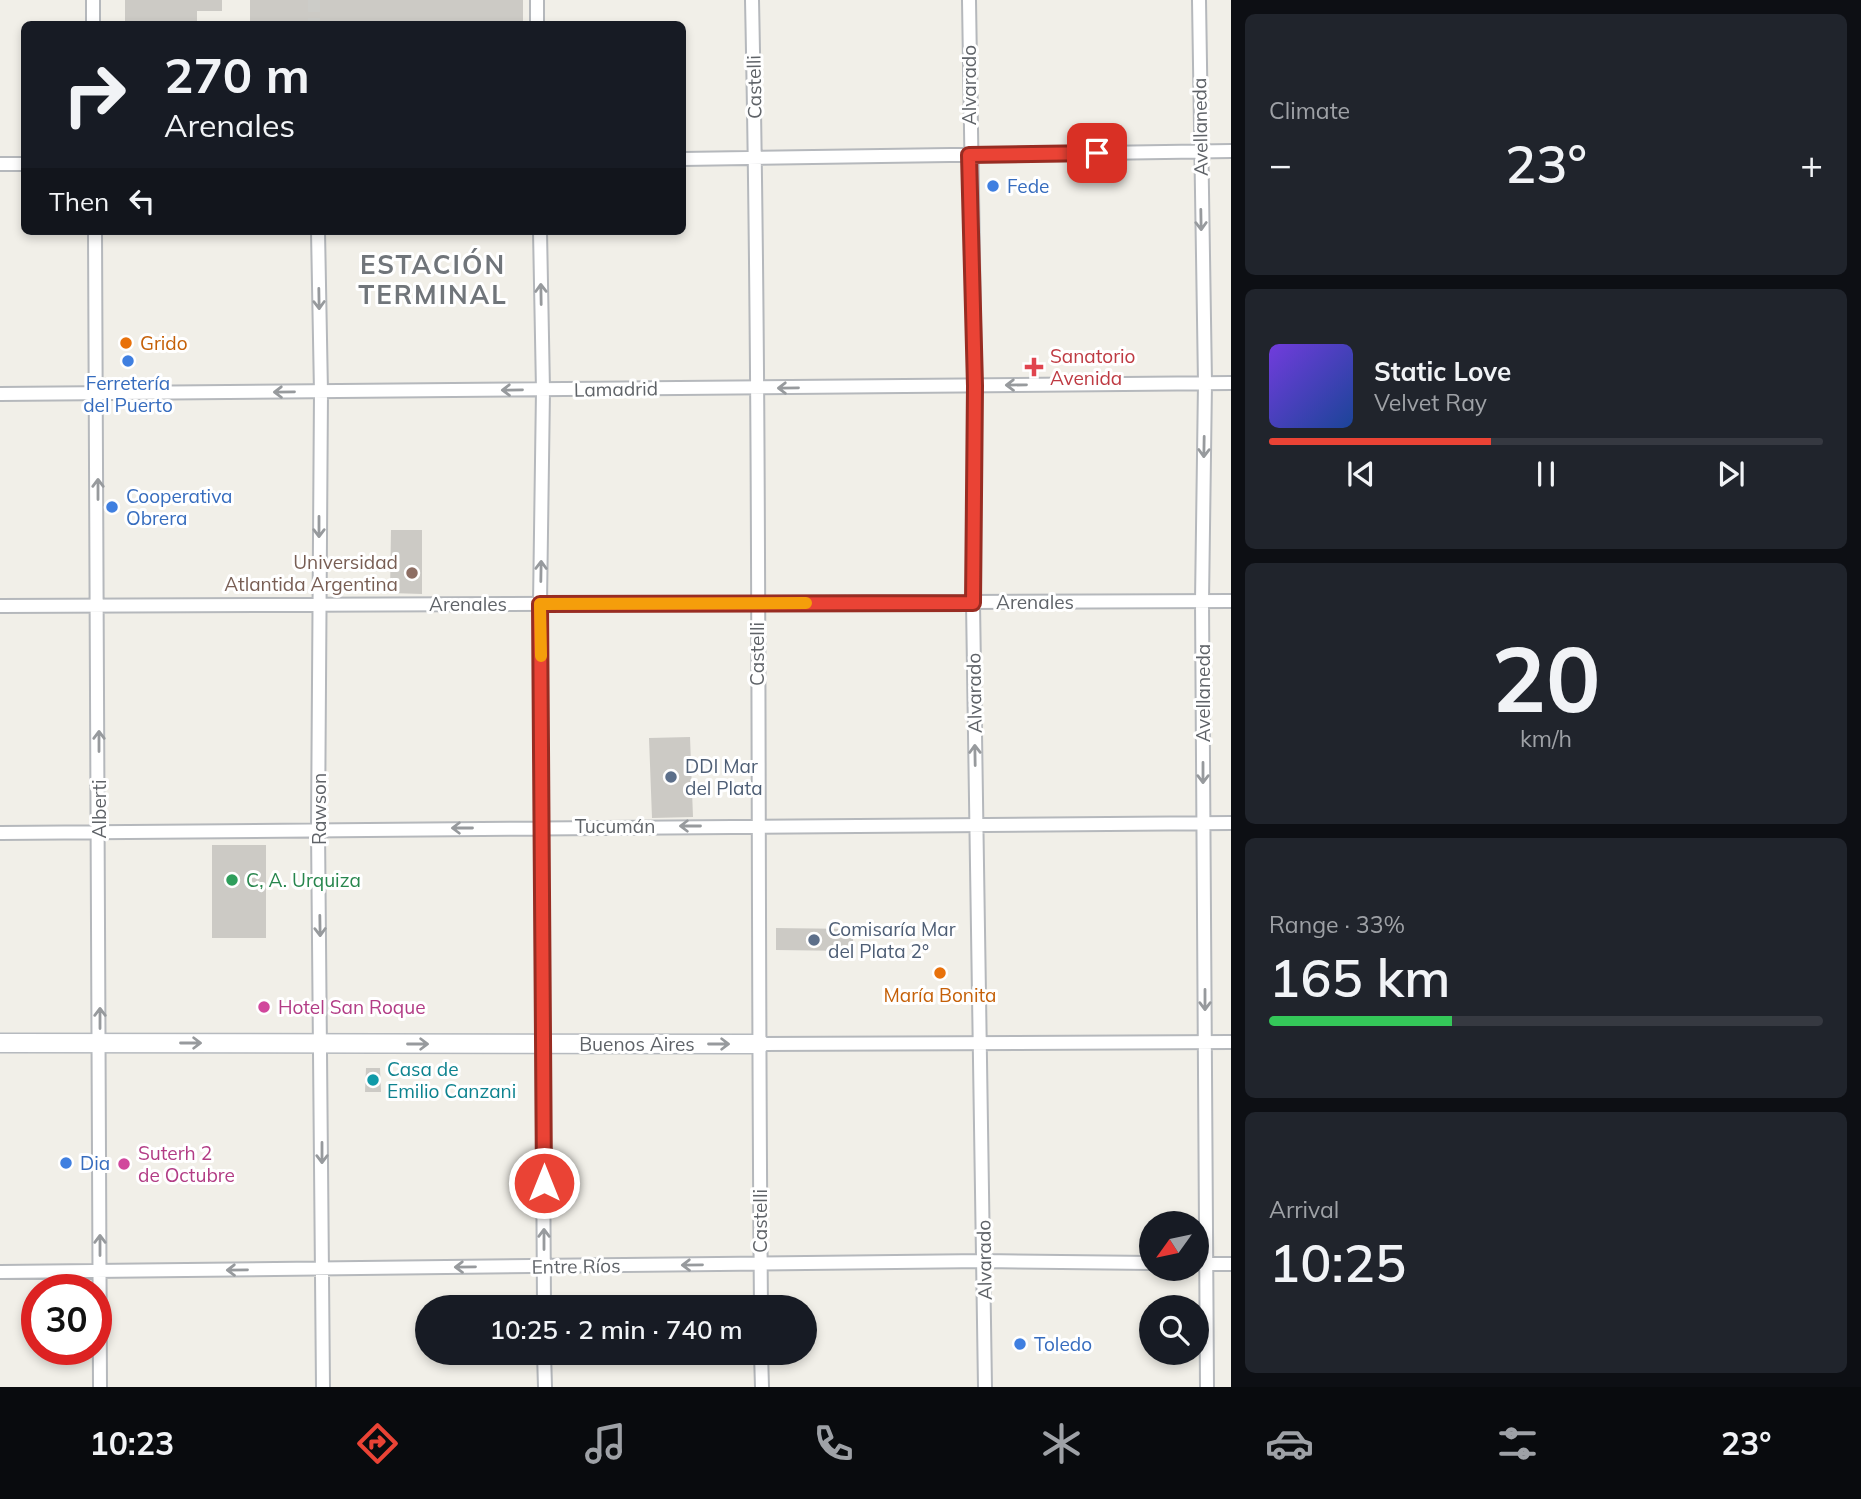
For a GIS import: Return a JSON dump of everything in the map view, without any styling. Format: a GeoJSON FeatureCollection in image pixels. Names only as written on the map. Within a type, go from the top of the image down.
{"type":"FeatureCollection","features":[{"type":"Feature","properties":{"kind":"street"},"geometry":{"type":"LineString","coordinates":[[93,0],[93,21]]}},
{"type":"Feature","properties":{"kind":"street"},"geometry":{"type":"LineString","coordinates":[[537,0],[537,21]]}},
{"type":"Feature","properties":{"kind":"street","name":"Castelli"},"geometry":{"type":"LineString","coordinates":[[752,0],[759,388],[757,602],[761,1295]]}},
{"type":"Feature","properties":{"kind":"street","name":"Alvarado"},"geometry":{"type":"LineString","coordinates":[[969,0],[969,155],[975,386],[973,603],[985,1387]]}},
{"type":"Feature","properties":{"kind":"street","name":"Avellaneda"},"geometry":{"type":"LineString","coordinates":[[1199,0],[1199,152],[1205,383],[1202,601],[1205,1042],[1203,1211]]}},
{"type":"Feature","properties":{"kind":"street"},"geometry":{"type":"LineString","coordinates":[[686,159],[1231,151]]}},
{"type":"Feature","properties":{"kind":"street"},"geometry":{"type":"LineString","coordinates":[[0,164],[21,164]]}},
{"type":"Feature","properties":{"kind":"street","name":"Alberti"},"geometry":{"type":"LineString","coordinates":[[95,235],[100,1387]]}},
{"type":"Feature","properties":{"kind":"street","name":"Rawson"},"geometry":{"type":"LineString","coordinates":[[318,235],[321,392],[318,829],[323,1387]]}},
{"type":"Feature","properties":{"kind":"street"},"geometry":{"type":"LineString","coordinates":[[540,235],[543,390],[540,604],[544,1295]]}},
{"type":"Feature","properties":{"kind":"street","name":"Lamadrid"},"geometry":{"type":"LineString","coordinates":[[0,394],[1231,383]]}},
{"type":"Feature","properties":{"kind":"street","name":"Arenales"},"geometry":{"type":"LineString","coordinates":[[0,606],[1231,601]]}},
{"type":"Feature","properties":{"kind":"street","name":"Tucumán"},"geometry":{"type":"LineString","coordinates":[[0,833],[1231,823]]}},
{"type":"Feature","properties":{"kind":"street","name":"Buenos Aires"},"geometry":{"type":"LineString","coordinates":[[0,1043],[1231,1042]]}},
{"type":"Feature","properties":{"kind":"street","name":"Entre Ríos"},"geometry":{"type":"LineString","coordinates":[[0,1272],[984,1261],[1139,1263]]}},
{"type":"Feature","properties":{"kind":"street"},"geometry":{"type":"LineString","coordinates":[[1209,1264],[1231,1264]]}},
{"type":"Feature","properties":{"kind":"street","name":"Avellaneda"},"geometry":{"type":"LineString","coordinates":[[1203,1281],[1207,1387]]}},
{"type":"Feature","properties":{"kind":"street"},"geometry":{"type":"LineString","coordinates":[[544,1365],[545,1387]]}},
{"type":"Feature","properties":{"kind":"street"},"geometry":{"type":"LineString","coordinates":[[761,1365],[762,1387]]}},
{"type":"Feature","properties":{"kind":"building"},"geometry":{"type":"Polygon","coordinates":[[[125,0],[222,0],[222,11],[197,11],[197,21],[125,21],[125,0]]]}},
{"type":"Feature","properties":{"kind":"building"},"geometry":{"type":"Polygon","coordinates":[[[250,0],[523,0],[523,21],[250,21],[250,0]]]}},
{"type":"Feature","properties":{"kind":"building"},"geometry":{"type":"Polygon","coordinates":[[[391,530],[422,530],[422,594],[390,593],[391,530]]]}},
{"type":"Feature","properties":{"kind":"building","name":"DDI Mar del Plata"},"geometry":{"type":"Polygon","coordinates":[[[690,737],[693,817],[652,818],[649,738],[690,737]]]}},
{"type":"Feature","properties":{"kind":"building"},"geometry":{"type":"Polygon","coordinates":[[[212,845],[266,845],[266,938],[212,938],[212,845]]]}},
{"type":"Feature","properties":{"kind":"building","name":"Comisaría Mar del Plata 2°"},"geometry":{"type":"Polygon","coordinates":[[[776,928],[853,929],[853,951],[776,950],[776,928]]]}},
{"type":"Feature","properties":{"kind":"building","name":"Casa de Emilio Canzani"},"geometry":{"type":"Polygon","coordinates":[[[366,1068],[380,1068],[381,1092],[365,1092],[366,1068]]]}},
{"type":"Feature","properties":{"kind":"tunnel"},"geometry":{"type":"LineString","coordinates":[[314,0],[314,21]]}},
{"type":"Feature","properties":{"kind":"slow traffic"},"geometry":{"type":"LineString","coordinates":[[541,656],[540,604],[806,603]]}},
{"type":"Feature","properties":{"kind":"place","name":"Fede"},"geometry":{"type":"Point","coordinates":[993,186]}},
{"type":"Feature","properties":{"kind":"place","name":"Grido"},"geometry":{"type":"Point","coordinates":[126,343]}},
{"type":"Feature","properties":{"kind":"place","name":"Ferretería del Puerto"},"geometry":{"type":"Point","coordinates":[128,361]}},
{"type":"Feature","properties":{"kind":"place","name":"Sanatorio Avenida"},"geometry":{"type":"Point","coordinates":[1034,367]}},
{"type":"Feature","properties":{"kind":"place","name":"Cooperativa Obrera"},"geometry":{"type":"Point","coordinates":[112,507]}},
{"type":"Feature","properties":{"kind":"place","name":"Universidad Atlantida Argentina"},"geometry":{"type":"Point","coordinates":[412,573]}},
{"type":"Feature","properties":{"kind":"place","name":"DDI Mar del Plata"},"geometry":{"type":"Point","coordinates":[671,777]}},
{"type":"Feature","properties":{"kind":"place","name":"C, A. Urquiza"},"geometry":{"type":"Point","coordinates":[232,880]}},
{"type":"Feature","properties":{"kind":"place","name":"Comisaría Mar del Plata 2°"},"geometry":{"type":"Point","coordinates":[814,940]}},
{"type":"Feature","properties":{"kind":"place","name":"María Bonita"},"geometry":{"type":"Point","coordinates":[940,973]}},
{"type":"Feature","properties":{"kind":"place","name":"Hotel San Roque"},"geometry":{"type":"Point","coordinates":[264,1007]}},
{"type":"Feature","properties":{"kind":"place","name":"Casa de Emilio Canzani"},"geometry":{"type":"Point","coordinates":[373,1080]}},
{"type":"Feature","properties":{"kind":"place","name":"Dia"},"geometry":{"type":"Point","coordinates":[66,1163]}},
{"type":"Feature","properties":{"kind":"place","name":"Suterh 2 de Octubre"},"geometry":{"type":"Point","coordinates":[124,1164]}},
{"type":"Feature","properties":{"kind":"place","name":"Toledo"},"geometry":{"type":"Point","coordinates":[1020,1344]}},
{"type":"Feature","properties":{"kind":"district","name":"ESTACIÓN TERMINAL"},"geometry":{"type":"Point","coordinates":[433,279]}},
{"type":"Feature","properties":{"kind":"route"},"geometry":{"type":"LineString","coordinates":[[544,1183],[540,604],[973,603],[975,386],[969,155],[1097,153]]}}]}
